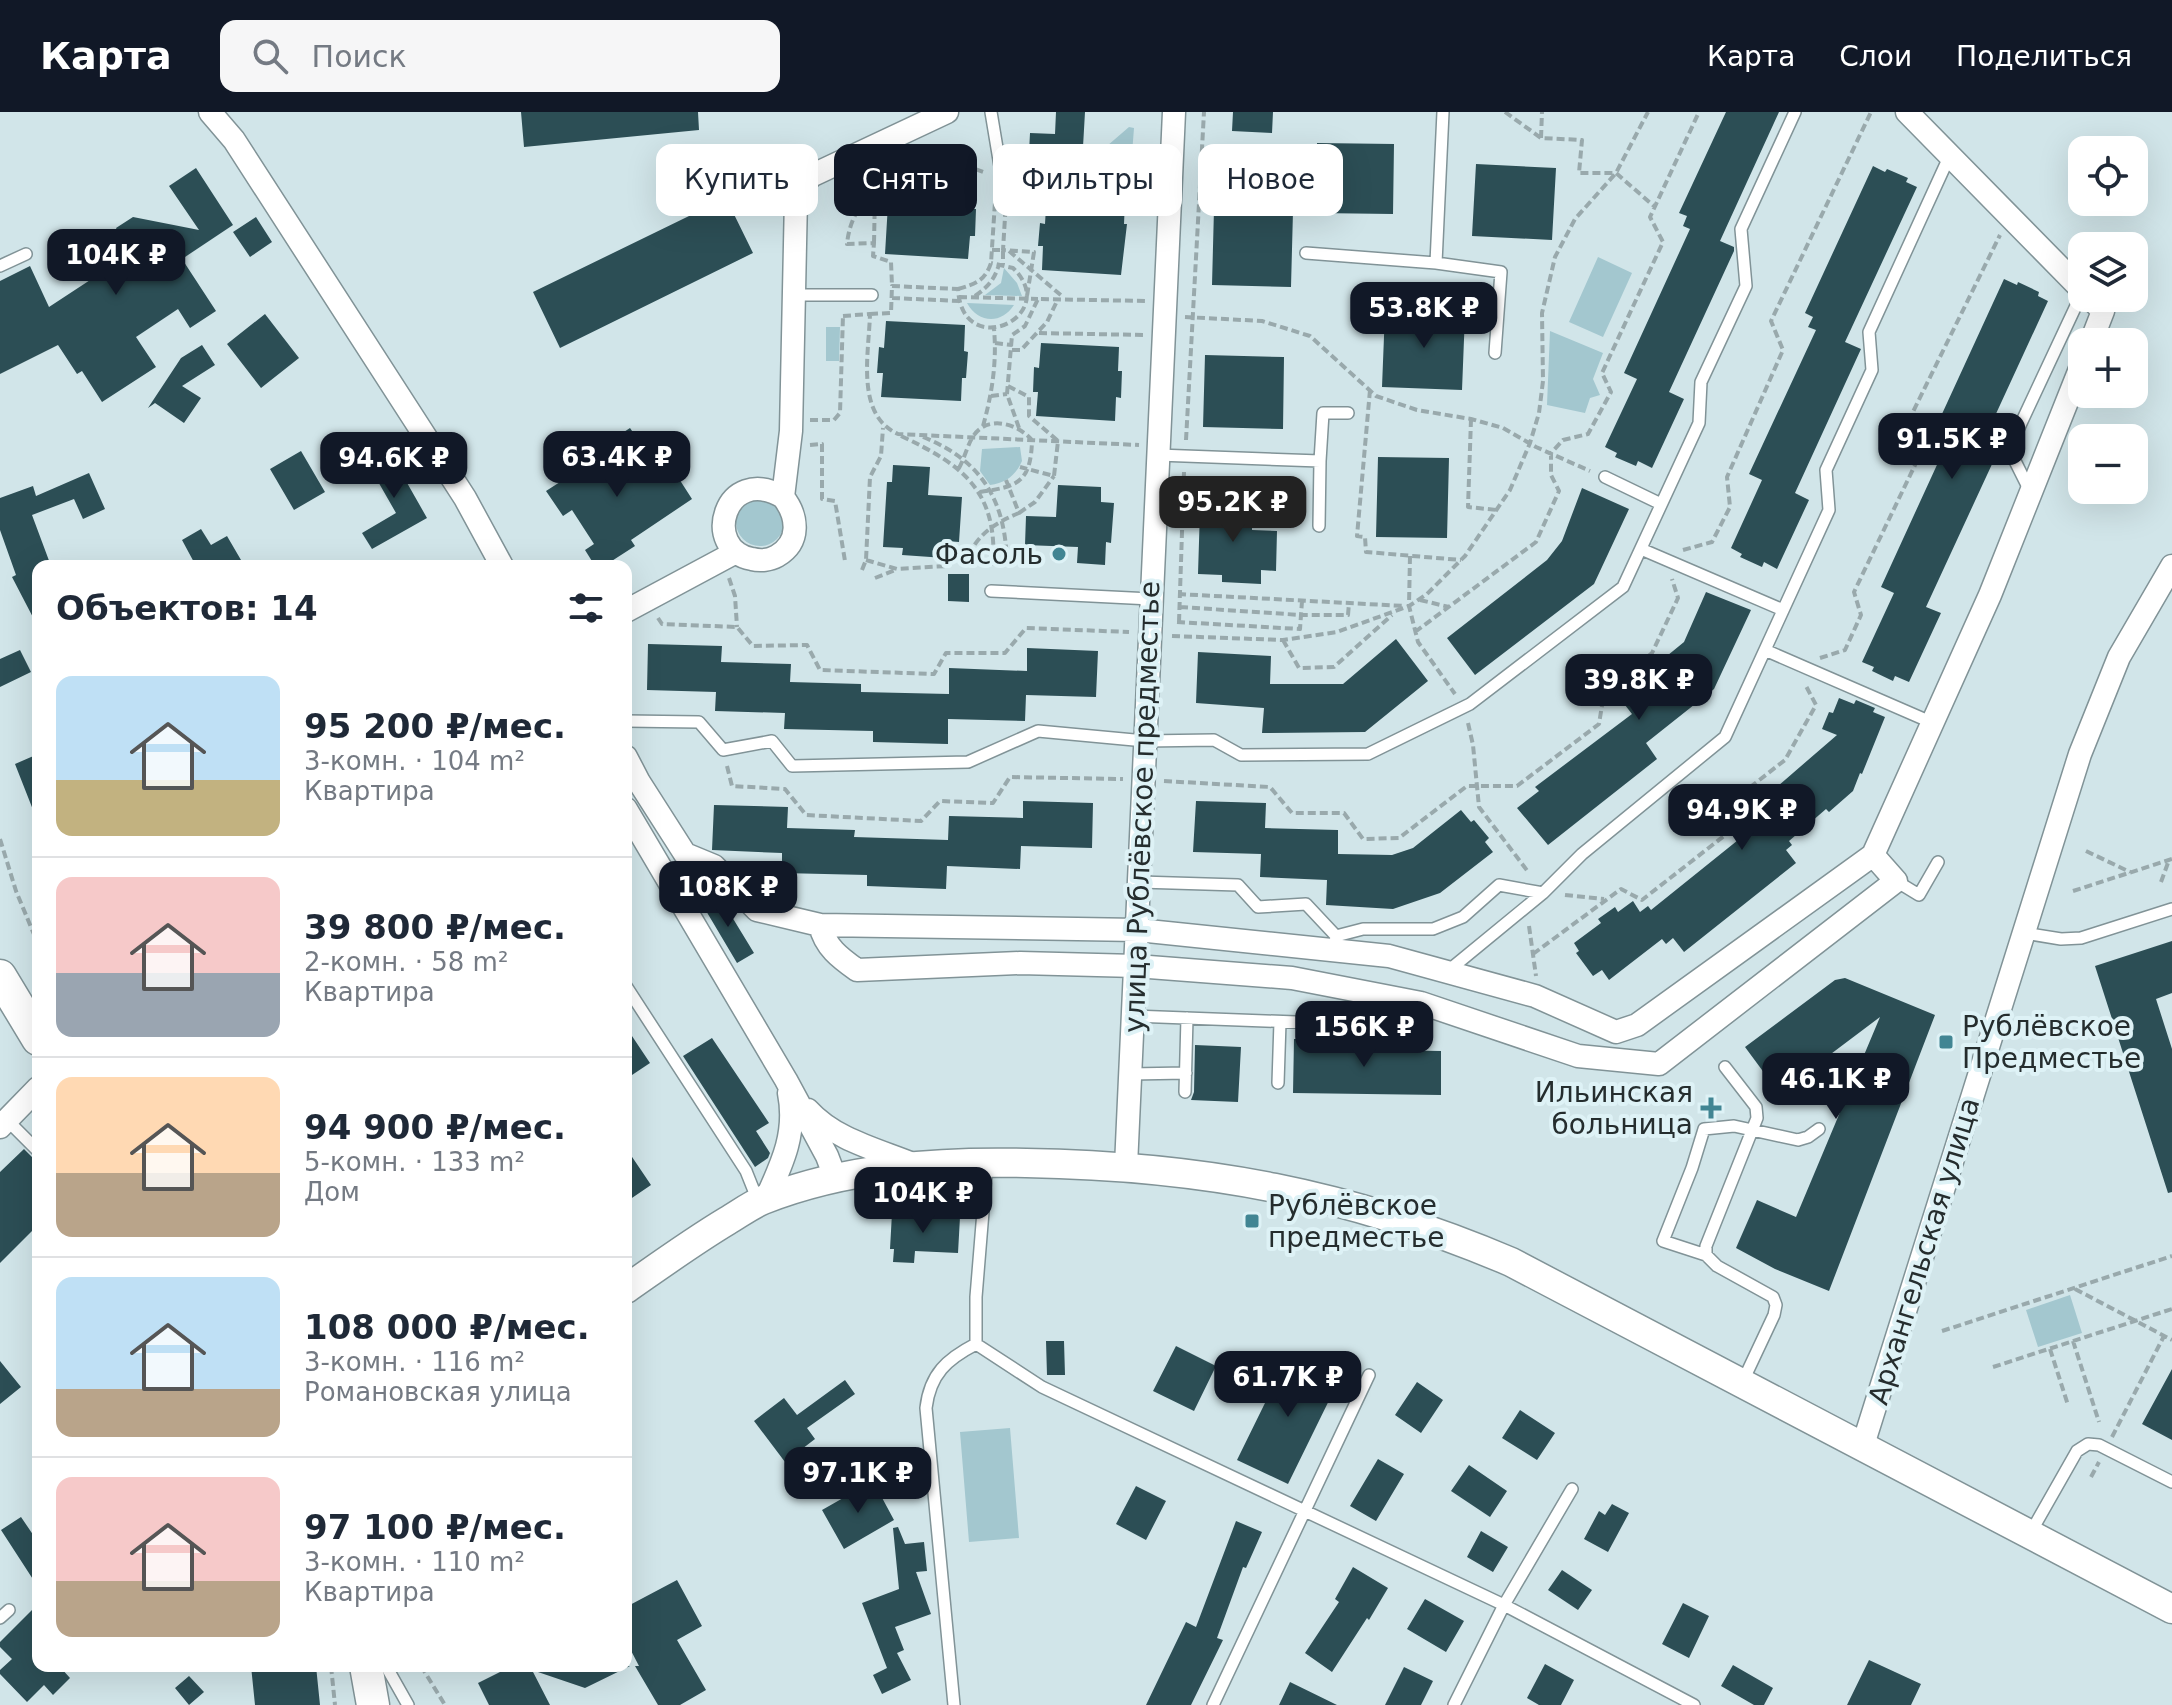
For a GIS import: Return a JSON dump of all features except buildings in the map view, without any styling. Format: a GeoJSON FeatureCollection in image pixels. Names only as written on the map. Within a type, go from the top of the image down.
{"type":"FeatureCollection","features":[{"type":"Feature","properties":{"kind":"main road"},"geometry":{"type":"LineString","coordinates":[[0,976],[32,1029]]}},
{"type":"Feature","properties":{"kind":"main road"},"geometry":{"type":"LineString","coordinates":[[367,1672],[373,1705]]}},
{"type":"Feature","properties":{"kind":"street"},"geometry":{"type":"LineString","coordinates":[[210,112],[234,140],[380,365],[465,498],[499,560]]}},
{"type":"Feature","properties":{"kind":"street"},"geometry":{"type":"LineString","coordinates":[[783,497],[791,431],[796,198],[801,185],[813,175],[947,112]]}},
{"type":"Feature","properties":{"kind":"street","name":"улица Рублёвское предместье"},"geometry":{"type":"LineString","coordinates":[[1126,1166],[1151,597],[1149,450],[1174,112]]}},
{"type":"Feature","properties":{"kind":"street"},"geometry":{"type":"LineString","coordinates":[[1907,112],[2068,277]]}},
{"type":"Feature","properties":{"kind":"street"},"geometry":{"type":"LineString","coordinates":[[632,769],[685,854],[714,866],[757,910],[820,925],[1138,930],[1335,943],[1539,998],[1616,1032],[1637,1025],[1873,855],[1990,595],[2068,399]]}},
{"type":"Feature","properties":{"kind":"street"},"geometry":{"type":"LineString","coordinates":[[632,608],[727,557],[762,560],[776,557],[787,548],[794,536],[796,522],[792,508],[783,497],[771,489],[757,488],[743,491],[732,500],[725,513],[723,527],[727,557]]}},
{"type":"Feature","properties":{"kind":"street","name":"Архангельская улица"},"geometry":{"type":"LineString","coordinates":[[1863,1445],[2080,754],[2119,657],[2172,566]]}},
{"type":"Feature","properties":{"kind":"street"},"geometry":{"type":"LineString","coordinates":[[632,819],[840,1176]]}},
{"type":"Feature","properties":{"kind":"street"},"geometry":{"type":"LineString","coordinates":[[820,925],[822,936],[836,955],[857,970],[1020,963],[1136,966],[1292,978],[1421,1003],[1578,1056],[1659,1064],[1896,881],[1873,855]]}},
{"type":"Feature","properties":{"kind":"street"},"geometry":{"type":"LineString","coordinates":[[1616,1032],[1619,1061]]}},
{"type":"Feature","properties":{"kind":"street"},"geometry":{"type":"LineString","coordinates":[[786,1080],[811,1114],[829,1128],[917,1166]]}},
{"type":"Feature","properties":{"kind":"street"},"geometry":{"type":"LineString","coordinates":[[762,1200],[786,1153],[791,1130],[792,1107],[786,1080]]}},
{"type":"Feature","properties":{"kind":"street"},"geometry":{"type":"LineString","coordinates":[[4,1123],[32,1094]]}},
{"type":"Feature","properties":{"kind":"street"},"geometry":{"type":"LineString","coordinates":[[632,1285],[762,1200],[840,1176],[917,1166],[987,1162],[1126,1166],[1260,1184],[1343,1202],[1444,1233],[1567,1289],[2172,1609]]}},
{"type":"Feature","properties":{"kind":"lane"},"geometry":{"type":"LineString","coordinates":[[991,112],[993,144]]}},
{"type":"Feature","properties":{"kind":"lane"},"geometry":{"type":"LineString","coordinates":[[1436,263],[1443,112]]}},
{"type":"Feature","properties":{"kind":"lane"},"geometry":{"type":"LineString","coordinates":[[632,721],[699,722],[723,750],[772,741],[792,766],[968,762],[1038,731],[1145,741],[1214,740],[1241,755],[1368,754],[1464,707],[1623,587],[1699,423],[1701,382],[1746,286],[1741,229],[1795,112]]}},
{"type":"Feature","properties":{"kind":"lane"},"geometry":{"type":"LineString","coordinates":[[1447,971],[1543,893],[1582,854],[1725,737],[1829,510],[1826,470],[1872,370],[1869,332],[1950,155]]}},
{"type":"Feature","properties":{"kind":"lane"},"geometry":{"type":"LineString","coordinates":[[1306,253],[1436,263],[1501,272],[1495,353]]}},
{"type":"Feature","properties":{"kind":"lane"},"geometry":{"type":"LineString","coordinates":[[0,266],[26,254]]}},
{"type":"Feature","properties":{"kind":"lane"},"geometry":{"type":"LineString","coordinates":[[794,295],[872,295]]}},
{"type":"Feature","properties":{"kind":"lane"},"geometry":{"type":"LineString","coordinates":[[2031,492],[2009,449],[2072,312]]}},
{"type":"Feature","properties":{"kind":"lane"},"geometry":{"type":"LineString","coordinates":[[1319,526],[1323,413],[1348,413]]}},
{"type":"Feature","properties":{"kind":"lane"},"geometry":{"type":"LineString","coordinates":[[1149,450],[1185,456],[1320,461]]}},
{"type":"Feature","properties":{"kind":"lane"},"geometry":{"type":"LineString","coordinates":[[1605,477],[1661,504]]}},
{"type":"Feature","properties":{"kind":"lane"},"geometry":{"type":"LineString","coordinates":[[1641,549],[1783,610]]}},
{"type":"Feature","properties":{"kind":"lane"},"geometry":{"type":"LineString","coordinates":[[991,591],[1151,597]]}},
{"type":"Feature","properties":{"kind":"lane"},"geometry":{"type":"LineString","coordinates":[[1765,650],[1933,723]]}},
{"type":"Feature","properties":{"kind":"lane"},"geometry":{"type":"LineString","coordinates":[[1896,881],[1919,895],[1938,862]]}},
{"type":"Feature","properties":{"kind":"lane"},"geometry":{"type":"LineString","coordinates":[[1140,882],[1238,885],[1258,907],[1306,904],[1335,943],[1363,929],[1433,929],[1463,917],[1499,885],[1543,893]]}},
{"type":"Feature","properties":{"kind":"lane"},"geometry":{"type":"LineString","coordinates":[[2024,933],[2061,939],[2081,938],[2172,909]]}},
{"type":"Feature","properties":{"kind":"lane"},"geometry":{"type":"LineString","coordinates":[[632,995],[762,1200]]}},
{"type":"Feature","properties":{"kind":"lane"},"geometry":{"type":"LineString","coordinates":[[1133,1016],[1376,1025]]}},
{"type":"Feature","properties":{"kind":"lane"},"geometry":{"type":"LineString","coordinates":[[1185,1092],[1187,1018]]}},
{"type":"Feature","properties":{"kind":"lane"},"geometry":{"type":"LineString","coordinates":[[1278,1083],[1280,1022]]}},
{"type":"Feature","properties":{"kind":"lane"},"geometry":{"type":"LineString","coordinates":[[1706,1255],[1706,1246],[1757,1118],[1756,1107],[1725,1067]]}},
{"type":"Feature","properties":{"kind":"lane"},"geometry":{"type":"LineString","coordinates":[[1131,1074],[1186,1073]]}},
{"type":"Feature","properties":{"kind":"lane"},"geometry":{"type":"LineString","coordinates":[[4,1123],[32,1146]]}},
{"type":"Feature","properties":{"kind":"lane"},"geometry":{"type":"LineString","coordinates":[[1743,1381],[1774,1315],[1776,1305],[1773,1297],[1717,1266],[1706,1255],[1663,1241],[1704,1129],[1734,1126],[1798,1140],[1819,1129]]}},
{"type":"Feature","properties":{"kind":"lane"},"geometry":{"type":"LineString","coordinates":[[976,1344],[976,1297],[987,1162]]}},
{"type":"Feature","properties":{"kind":"lane"},"geometry":{"type":"LineString","coordinates":[[840,1176],[891,1196],[985,1198]]}},
{"type":"Feature","properties":{"kind":"lane"},"geometry":{"type":"LineString","coordinates":[[976,1344],[1042,1387],[1504,1605],[1691,1704]]}},
{"type":"Feature","properties":{"kind":"lane"},"geometry":{"type":"LineString","coordinates":[[954,1705],[926,1408],[928,1390],[940,1369],[960,1352],[976,1344]]}},
{"type":"Feature","properties":{"kind":"lane"},"geometry":{"type":"LineString","coordinates":[[1213,1705],[1369,1375]]}},
{"type":"Feature","properties":{"kind":"lane"},"geometry":{"type":"LineString","coordinates":[[2030,1535],[2077,1451],[2088,1444],[2106,1448],[2172,1482]]}},
{"type":"Feature","properties":{"kind":"lane"},"geometry":{"type":"LineString","coordinates":[[1454,1705],[1504,1605],[1572,1489]]}},
{"type":"Feature","properties":{"kind":"lane"},"geometry":{"type":"LineString","coordinates":[[389,1672],[408,1705]]}},
{"type":"Feature","properties":{"kind":"path"},"geometry":{"type":"LineString","coordinates":[[1179,622],[1204,112]]}},
{"type":"Feature","properties":{"kind":"path"},"geometry":{"type":"LineString","coordinates":[[1505,112],[1541,138],[1582,140],[1579,173],[1616,173],[1655,207]]}},
{"type":"Feature","properties":{"kind":"path"},"geometry":{"type":"LineString","coordinates":[[1541,138],[1542,112]]}},
{"type":"Feature","properties":{"kind":"path"},"geometry":{"type":"LineString","coordinates":[[1170,636],[1283,640],[1337,632],[1409,606],[1461,560],[1510,490],[1530,443],[1539,413],[1543,381],[1542,313],[1555,257],[1575,219],[1616,173],[1648,112]]}},
{"type":"Feature","properties":{"kind":"path"},"geometry":{"type":"LineString","coordinates":[[1415,632],[1536,542],[1559,491],[1551,475],[1551,453],[1563,440],[1588,434],[1611,392],[1602,373],[1663,242],[1650,217],[1699,112]]}},
{"type":"Feature","properties":{"kind":"path"},"geometry":{"type":"LineString","coordinates":[[1164,781],[1270,787],[1292,813],[1344,813],[1363,839],[1399,838],[1467,786],[1517,786],[1599,724],[1604,693],[1652,653],[1678,598],[1670,574],[1673,563],[1685,548],[1712,542],[1730,507],[1727,477],[1783,350],[1771,321],[1871,112]]}},
{"type":"Feature","properties":{"kind":"path"},"geometry":{"type":"LineString","coordinates":[[808,420],[834,420],[840,413],[842,313],[891,313],[891,262],[873,256],[874,243],[875,194],[866,200],[849,226],[847,244],[874,243]]}},
{"type":"Feature","properties":{"kind":"path"},"geometry":{"type":"LineString","coordinates":[[892,286],[958,289],[983,279],[991,263],[993,216]]}},
{"type":"Feature","properties":{"kind":"path"},"geometry":{"type":"LineString","coordinates":[[974,297],[988,286],[1001,264],[1005,250],[1006,216]]}},
{"type":"Feature","properties":{"kind":"path"},"geometry":{"type":"LineString","coordinates":[[1533,954],[1621,889],[1642,900],[1738,825],[1735,799],[1785,760],[1816,705],[1806,686],[1810,670],[1815,661],[1845,650],[1861,615],[1854,592],[1916,463],[1905,428],[2009,216]]}},
{"type":"Feature","properties":{"kind":"path"},"geometry":{"type":"LineString","coordinates":[[958,289],[967,317],[976,324],[1003,328],[1020,315],[1033,271],[1034,252],[992,250]]}},
{"type":"Feature","properties":{"kind":"path"},"geometry":{"type":"LineString","coordinates":[[1005,250],[1065,299]]}},
{"type":"Feature","properties":{"kind":"path"},"geometry":{"type":"LineString","coordinates":[[991,263],[1001,264],[1021,276],[1026,298]]}},
{"type":"Feature","properties":{"kind":"path"},"geometry":{"type":"LineString","coordinates":[[917,288],[917,299]]}},
{"type":"Feature","properties":{"kind":"path"},"geometry":{"type":"LineString","coordinates":[[934,300],[935,288]]}},
{"type":"Feature","properties":{"kind":"path"},"geometry":{"type":"LineString","coordinates":[[892,298],[1146,301]]}},
{"type":"Feature","properties":{"kind":"path"},"geometry":{"type":"LineString","coordinates":[[1012,335],[1025,326],[1038,299]]}},
{"type":"Feature","properties":{"kind":"path"},"geometry":{"type":"LineString","coordinates":[[995,343],[1021,350],[1039,333],[1058,299]]}},
{"type":"Feature","properties":{"kind":"path"},"geometry":{"type":"LineString","coordinates":[[862,570],[866,560],[870,477],[881,456],[883,428],[872,408],[868,390],[870,314]]}},
{"type":"Feature","properties":{"kind":"path"},"geometry":{"type":"LineString","coordinates":[[1185,317],[1262,321],[1310,336],[1376,396],[1417,410],[1503,428],[1605,477]]}},
{"type":"Feature","properties":{"kind":"path"},"geometry":{"type":"LineString","coordinates":[[1003,328],[1012,335]]}},
{"type":"Feature","properties":{"kind":"path"},"geometry":{"type":"LineString","coordinates":[[983,428],[991,396],[994,329]]}},
{"type":"Feature","properties":{"kind":"path"},"geometry":{"type":"LineString","coordinates":[[1039,333],[1145,335]]}},
{"type":"Feature","properties":{"kind":"path"},"geometry":{"type":"LineString","coordinates":[[1012,335],[1007,394],[1019,428]]}},
{"type":"Feature","properties":{"kind":"path"},"geometry":{"type":"LineString","coordinates":[[1008,386],[1029,397],[1029,416],[1058,441]]}},
{"type":"Feature","properties":{"kind":"path"},"geometry":{"type":"LineString","coordinates":[[1370,390],[1357,536],[1365,537],[1366,552],[1461,560]]}},
{"type":"Feature","properties":{"kind":"path"},"geometry":{"type":"LineString","coordinates":[[991,396],[1007,394]]}},
{"type":"Feature","properties":{"kind":"path"},"geometry":{"type":"LineString","coordinates":[[1471,419],[1468,507],[1497,510]]}},
{"type":"Feature","properties":{"kind":"path"},"geometry":{"type":"LineString","coordinates":[[959,468],[972,437],[989,424],[1008,423],[1032,440]]}},
{"type":"Feature","properties":{"kind":"path"},"geometry":{"type":"LineString","coordinates":[[883,428],[934,451],[959,468],[979,492],[992,527],[993,566]]}},
{"type":"Feature","properties":{"kind":"path"},"geometry":{"type":"LineString","coordinates":[[898,434],[1058,441],[1149,450]]}},
{"type":"Feature","properties":{"kind":"path"},"geometry":{"type":"LineString","coordinates":[[919,435],[963,459],[991,491],[1002,520],[1007,565]]}},
{"type":"Feature","properties":{"kind":"path"},"geometry":{"type":"LineString","coordinates":[[979,492],[1009,487],[1019,481],[1029,470],[1032,440]]}},
{"type":"Feature","properties":{"kind":"path"},"geometry":{"type":"LineString","coordinates":[[964,566],[980,534],[1035,502],[1054,476],[1058,441]]}},
{"type":"Feature","properties":{"kind":"path"},"geometry":{"type":"LineString","coordinates":[[804,446],[822,444],[822,499],[835,501],[845,561]]}},
{"type":"Feature","properties":{"kind":"path"},"geometry":{"type":"LineString","coordinates":[[1020,467],[1054,476]]}},
{"type":"Feature","properties":{"kind":"path"},"geometry":{"type":"LineString","coordinates":[[1006,480],[1019,513]]}},
{"type":"Feature","properties":{"kind":"path"},"geometry":{"type":"LineString","coordinates":[[1410,556],[1409,606],[1415,632],[1418,642],[1464,707],[1473,745],[1479,807],[1543,893],[1606,899]]}},
{"type":"Feature","properties":{"kind":"path"},"geometry":{"type":"LineString","coordinates":[[727,557],[735,596],[737,627],[753,646],[807,645],[820,670],[934,674],[946,653],[1005,653],[1026,628],[1135,632]]}},
{"type":"Feature","properties":{"kind":"path"},"geometry":{"type":"LineString","coordinates":[[866,560],[897,569]]}},
{"type":"Feature","properties":{"kind":"path"},"geometry":{"type":"LineString","coordinates":[[875,578],[897,569],[947,566]]}},
{"type":"Feature","properties":{"kind":"path"},"geometry":{"type":"LineString","coordinates":[[1151,597],[1180,594],[1409,606]]}},
{"type":"Feature","properties":{"kind":"path"},"geometry":{"type":"LineString","coordinates":[[647,599],[662,624],[737,627]]}},
{"type":"Feature","properties":{"kind":"path"},"geometry":{"type":"LineString","coordinates":[[1419,599],[1449,607]]}},
{"type":"Feature","properties":{"kind":"path"},"geometry":{"type":"LineString","coordinates":[[1299,638],[1302,601]]}},
{"type":"Feature","properties":{"kind":"path"},"geometry":{"type":"LineString","coordinates":[[1180,607],[1348,615],[1349,603]]}},
{"type":"Feature","properties":{"kind":"path"},"geometry":{"type":"LineString","coordinates":[[1283,640],[1299,668],[1334,667],[1394,613]]}},
{"type":"Feature","properties":{"kind":"path"},"geometry":{"type":"LineString","coordinates":[[1170,621],[1300,629]]}},
{"type":"Feature","properties":{"kind":"path"},"geometry":{"type":"LineString","coordinates":[[723,750],[732,786],[785,789],[806,815],[921,821],[940,801],[993,803],[1010,777],[1126,779]]}},
{"type":"Feature","properties":{"kind":"path"},"geometry":{"type":"LineString","coordinates":[[0,839],[32,930]]}},
{"type":"Feature","properties":{"kind":"path"},"geometry":{"type":"LineString","coordinates":[[2086,851],[2130,872]]}},
{"type":"Feature","properties":{"kind":"path"},"geometry":{"type":"LineString","coordinates":[[2073,891],[2171,859]]}},
{"type":"Feature","properties":{"kind":"path"},"geometry":{"type":"LineString","coordinates":[[2161,882],[2171,859]]}},
{"type":"Feature","properties":{"kind":"path"},"geometry":{"type":"LineString","coordinates":[[1539,998],[1528,918],[1543,893]]}},
{"type":"Feature","properties":{"kind":"path"},"geometry":{"type":"LineString","coordinates":[[1942,1331],[2172,1256]]}},
{"type":"Feature","properties":{"kind":"path"},"geometry":{"type":"LineString","coordinates":[[2073,1289],[2172,1340]]}},
{"type":"Feature","properties":{"kind":"path"},"geometry":{"type":"LineString","coordinates":[[1993,1367],[2172,1309]]}},
{"type":"Feature","properties":{"kind":"path"},"geometry":{"type":"LineString","coordinates":[[2091,1477],[2164,1336]]}},
{"type":"Feature","properties":{"kind":"path"},"geometry":{"type":"LineString","coordinates":[[2073,1341],[2099,1422]]}},
{"type":"Feature","properties":{"kind":"path"},"geometry":{"type":"LineString","coordinates":[[2050,1349],[2068,1405]]}},
{"type":"Feature","properties":{"kind":"path"},"geometry":{"type":"LineString","coordinates":[[332,1672],[335,1705]]}},
{"type":"Feature","properties":{"kind":"path"},"geometry":{"type":"LineString","coordinates":[[425,1672],[445,1705]]}},
{"type":"Feature","properties":{"kind":"shaded area"},"geometry":{"type":"Polygon","coordinates":[[[1129,127],[1134,128],[1133,144],[1109,144],[1129,127]]]}},
{"type":"Feature","properties":{"kind":"shaded area"},"geometry":{"type":"Polygon","coordinates":[[[1598,257],[1632,273],[1603,337],[1569,322],[1598,257]]]}},
{"type":"Feature","properties":{"kind":"shaded area"},"geometry":{"type":"Polygon","coordinates":[[[1004,268],[1017,283],[1022,296],[985,295],[1001,283],[1004,268]]]}},
{"type":"Feature","properties":{"kind":"shaded area"},"geometry":{"type":"Polygon","coordinates":[[[967,303],[1014,305],[1003,316],[990,319],[977,315],[967,303]]]}},
{"type":"Feature","properties":{"kind":"shaded area"},"geometry":{"type":"Polygon","coordinates":[[[826,327],[840,327],[839,361],[826,361],[826,327]]]}},
{"type":"Feature","properties":{"kind":"shaded area"},"geometry":{"type":"Polygon","coordinates":[[[1550,331],[1603,353],[1593,379],[1600,395],[1590,398],[1585,413],[1547,405],[1550,331]]]}},
{"type":"Feature","properties":{"kind":"shaded area"},"geometry":{"type":"Polygon","coordinates":[[[1020,447],[1022,461],[1017,470],[1010,478],[990,485],[980,471],[982,449],[1020,447]]]}},
{"type":"Feature","properties":{"kind":"shaded area"},"geometry":{"type":"Polygon","coordinates":[[[760,498],[777,505],[784,522],[777,539],[760,546],[743,539],[736,522],[743,505],[760,498]]]}},
{"type":"Feature","properties":{"kind":"shaded area"},"geometry":{"type":"Polygon","coordinates":[[[2070,1295],[2082,1333],[2038,1347],[2026,1310],[2070,1295]]]}},
{"type":"Feature","properties":{"kind":"shaded area"},"geometry":{"type":"Polygon","coordinates":[[[1010,1428],[1019,1538],[969,1542],[960,1432],[1010,1428]]]}},
{"type":"Feature","properties":{"kind":"place","name":"Фасоль"},"geometry":{"type":"Point","coordinates":[1059,554]}},
{"type":"Feature","properties":{"kind":"place","name":"Рублёвское Предместье"},"geometry":{"type":"Point","coordinates":[1946,1042]}},
{"type":"Feature","properties":{"kind":"place","name":"Ильинская больница"},"geometry":{"type":"Point","coordinates":[1711,1108]}},
{"type":"Feature","properties":{"kind":"place","name":"Рублёвское предместье"},"geometry":{"type":"Point","coordinates":[1252,1221]}}]}
